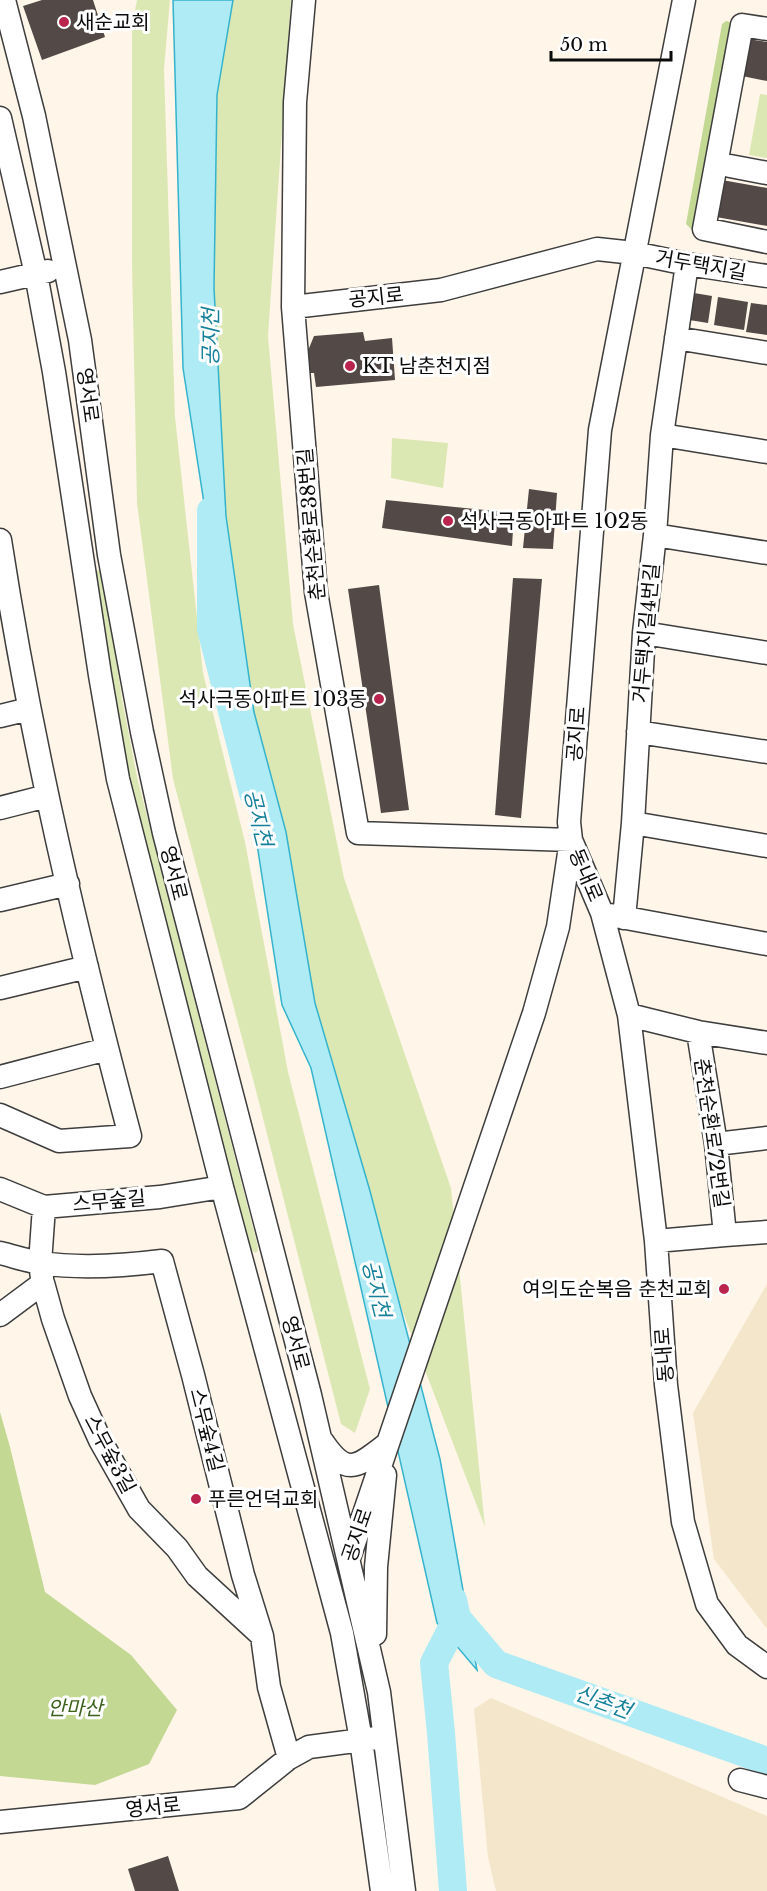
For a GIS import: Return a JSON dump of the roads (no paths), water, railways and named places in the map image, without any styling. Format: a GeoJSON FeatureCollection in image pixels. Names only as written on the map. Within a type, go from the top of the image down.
{"type":"FeatureCollection","features":[{"type":"Feature","properties":{"kind":"street","name":"영서로"},"geometry":{"type":"LineString","coordinates":[[4,0],[34,116],[80,340],[109,555],[142,732],[164,833],[320,1437],[376,1679],[404,1891]]}},
{"type":"Feature","properties":{"kind":"street","name":"춘천순환로38번길"},"geometry":{"type":"LineString","coordinates":[[304,0],[295,102],[292,307],[316,592],[358,833],[571,840]]}},
{"type":"Feature","properties":{"kind":"street","name":"공지로"},"geometry":{"type":"LineString","coordinates":[[334,1602],[376,1467],[387,1444],[534,1013],[558,927],[571,840],[569,822],[600,430],[684,0]]}},
{"type":"Feature","properties":{"kind":"street"},"geometry":{"type":"LineString","coordinates":[[767,29],[742,25],[704,230],[767,242]]}},
{"type":"Feature","properties":{"kind":"street","name":"영서로"},"geometry":{"type":"LineString","coordinates":[[0,118],[36,274],[55,376],[118,779],[222,1186],[342,1633],[362,1740],[382,1891]]}},
{"type":"Feature","properties":{"kind":"street"},"geometry":{"type":"LineString","coordinates":[[730,166],[767,173]]}},
{"type":"Feature","properties":{"kind":"street"},"geometry":{"type":"LineString","coordinates":[[13,176],[24,185],[33,187],[40,183],[46,175]]}},
{"type":"Feature","properties":{"kind":"street","name":"공지로"},"geometry":{"type":"LineString","coordinates":[[292,307],[441,290],[597,249],[634,253]]}},
{"type":"Feature","properties":{"kind":"street","name":"거두택지길"},"geometry":{"type":"LineString","coordinates":[[634,253],[687,264],[767,276]]}},
{"type":"Feature","properties":{"kind":"street","name":"거두택지길4번길"},"geometry":{"type":"LineString","coordinates":[[613,915],[633,823],[644,633],[656,535],[662,435],[687,264]]}},
{"type":"Feature","properties":{"kind":"street"},"geometry":{"type":"LineString","coordinates":[[0,282],[65,267]]}},
{"type":"Feature","properties":{"kind":"street"},"geometry":{"type":"LineString","coordinates":[[676,338],[767,353]]}},
{"type":"Feature","properties":{"kind":"street"},"geometry":{"type":"LineString","coordinates":[[55,376],[61,367],[70,365],[85,376]]}},
{"type":"Feature","properties":{"kind":"street"},"geometry":{"type":"LineString","coordinates":[[662,435],[767,452]]}},
{"type":"Feature","properties":{"kind":"street","name":"거두택지길4번길"},"geometry":{"type":"LineString","coordinates":[[656,535],[767,553]]}},
{"type":"Feature","properties":{"kind":"street"},"geometry":{"type":"LineString","coordinates":[[0,540],[6,618],[29,709],[87,967],[130,1136],[60,1141],[0,1115]]}},
{"type":"Feature","properties":{"kind":"street"},"geometry":{"type":"LineString","coordinates":[[644,633],[767,653]]}},
{"type":"Feature","properties":{"kind":"street"},"geometry":{"type":"LineString","coordinates":[[0,716],[29,709]]}},
{"type":"Feature","properties":{"kind":"street"},"geometry":{"type":"LineString","coordinates":[[638,732],[767,753]]}},
{"type":"Feature","properties":{"kind":"street"},"geometry":{"type":"LineString","coordinates":[[0,808],[47,796]]}},
{"type":"Feature","properties":{"kind":"street"},"geometry":{"type":"LineString","coordinates":[[633,823],[767,846]]}},
{"type":"Feature","properties":{"kind":"street","name":"동내로"},"geometry":{"type":"LineString","coordinates":[[571,840],[613,915],[630,1015],[656,1241],[666,1384],[683,1522],[707,1604],[737,1646],[767,1667]]}},
{"type":"Feature","properties":{"kind":"street"},"geometry":{"type":"LineString","coordinates":[[0,900],[68,884]]}},
{"type":"Feature","properties":{"kind":"street"},"geometry":{"type":"LineString","coordinates":[[613,915],[767,944]]}},
{"type":"Feature","properties":{"kind":"street"},"geometry":{"type":"LineString","coordinates":[[0,988],[87,967]]}},
{"type":"Feature","properties":{"kind":"street"},"geometry":{"type":"LineString","coordinates":[[630,1015],[698,1032],[767,1043]]}},
{"type":"Feature","properties":{"kind":"street","name":"춘천순환로72번길"},"geometry":{"type":"LineString","coordinates":[[698,1032],[716,1144],[725,1235]]}},
{"type":"Feature","properties":{"kind":"street"},"geometry":{"type":"LineString","coordinates":[[0,1077],[107,1049]]}},
{"type":"Feature","properties":{"kind":"street"},"geometry":{"type":"LineString","coordinates":[[716,1144],[767,1138]]}},
{"type":"Feature","properties":{"kind":"street","name":"스무숲길"},"geometry":{"type":"LineString","coordinates":[[0,1189],[44,1208],[160,1197],[222,1186]]}},
{"type":"Feature","properties":{"kind":"street","name":"스무숲3길"},"geometry":{"type":"LineString","coordinates":[[44,1208],[41,1273],[53,1319],[80,1395],[100,1440],[139,1509],[177,1548],[197,1576],[262,1636]]}},
{"type":"Feature","properties":{"kind":"street","name":"춘천순환로72번길"},"geometry":{"type":"LineString","coordinates":[[656,1241],[767,1232]]}},
{"type":"Feature","properties":{"kind":"street","name":"스무숲4길"},"geometry":{"type":"LineString","coordinates":[[0,1253],[41,1273],[79,1266],[126,1266],[162,1261],[243,1575],[262,1636],[269,1687],[289,1758]]}},
{"type":"Feature","properties":{"kind":"street"},"geometry":{"type":"LineString","coordinates":[[0,1315],[41,1273]]}},
{"type":"Feature","properties":{"kind":"street"},"geometry":{"type":"LineString","coordinates":[[320,1437],[330,1453],[341,1464],[352,1467],[376,1467],[376,1679]]}},
{"type":"Feature","properties":{"kind":"street","name":"영서로"},"geometry":{"type":"LineString","coordinates":[[0,1822],[239,1798],[289,1758],[309,1747],[384,1738]]}},
{"type":"Feature","properties":{"kind":"street"},"geometry":{"type":"LineString","coordinates":[[740,1780],[767,1787]]}},
{"type":"Feature","properties":{"kind":"water"},"geometry":{"type":"Polygon","coordinates":[[[173,0],[233,0],[217,95],[214,288],[226,516],[254,712],[286,832],[315,1003],[370,1191],[440,1459],[477,1670],[437,1623],[311,1068],[282,1005],[183,368],[173,0]]]}},
{"type":"Feature","properties":{"kind":"waterway","name":"공지천"},"geometry":{"type":"LineString","coordinates":[[211,511],[211,629],[253,793]]}},
{"type":"Feature","properties":{"kind":"waterway","name":"신촌천"},"geometry":{"type":"LineString","coordinates":[[453,1600],[457,1618],[496,1664],[767,1761]]}},
{"type":"Feature","properties":{"kind":"waterway"},"geometry":{"type":"LineString","coordinates":[[453,1891],[434,1663],[457,1618]]}},
{"type":"Feature","properties":{"kind":"place","name":"새순교회"},"geometry":{"type":"Point","coordinates":[64,22]}},
{"type":"Feature","properties":{"kind":"place","name":"KT 남춘천지점"},"geometry":{"type":"Point","coordinates":[350,366]}},
{"type":"Feature","properties":{"kind":"place","name":"석사극동아파트 102동"},"geometry":{"type":"Point","coordinates":[448,521]}},
{"type":"Feature","properties":{"kind":"place","name":"석사극동아파트 103동"},"geometry":{"type":"Point","coordinates":[379,699]}},
{"type":"Feature","properties":{"kind":"place","name":"여의도순복음 춘천교회"},"geometry":{"type":"Point","coordinates":[724,1289]}},
{"type":"Feature","properties":{"kind":"place","name":"푸른언덕교회"},"geometry":{"type":"Point","coordinates":[196,1499]}},
{"type":"Feature","properties":{"kind":"park label","name":"안마산"},"geometry":{"type":"Point","coordinates":[75,1708]}}]}
